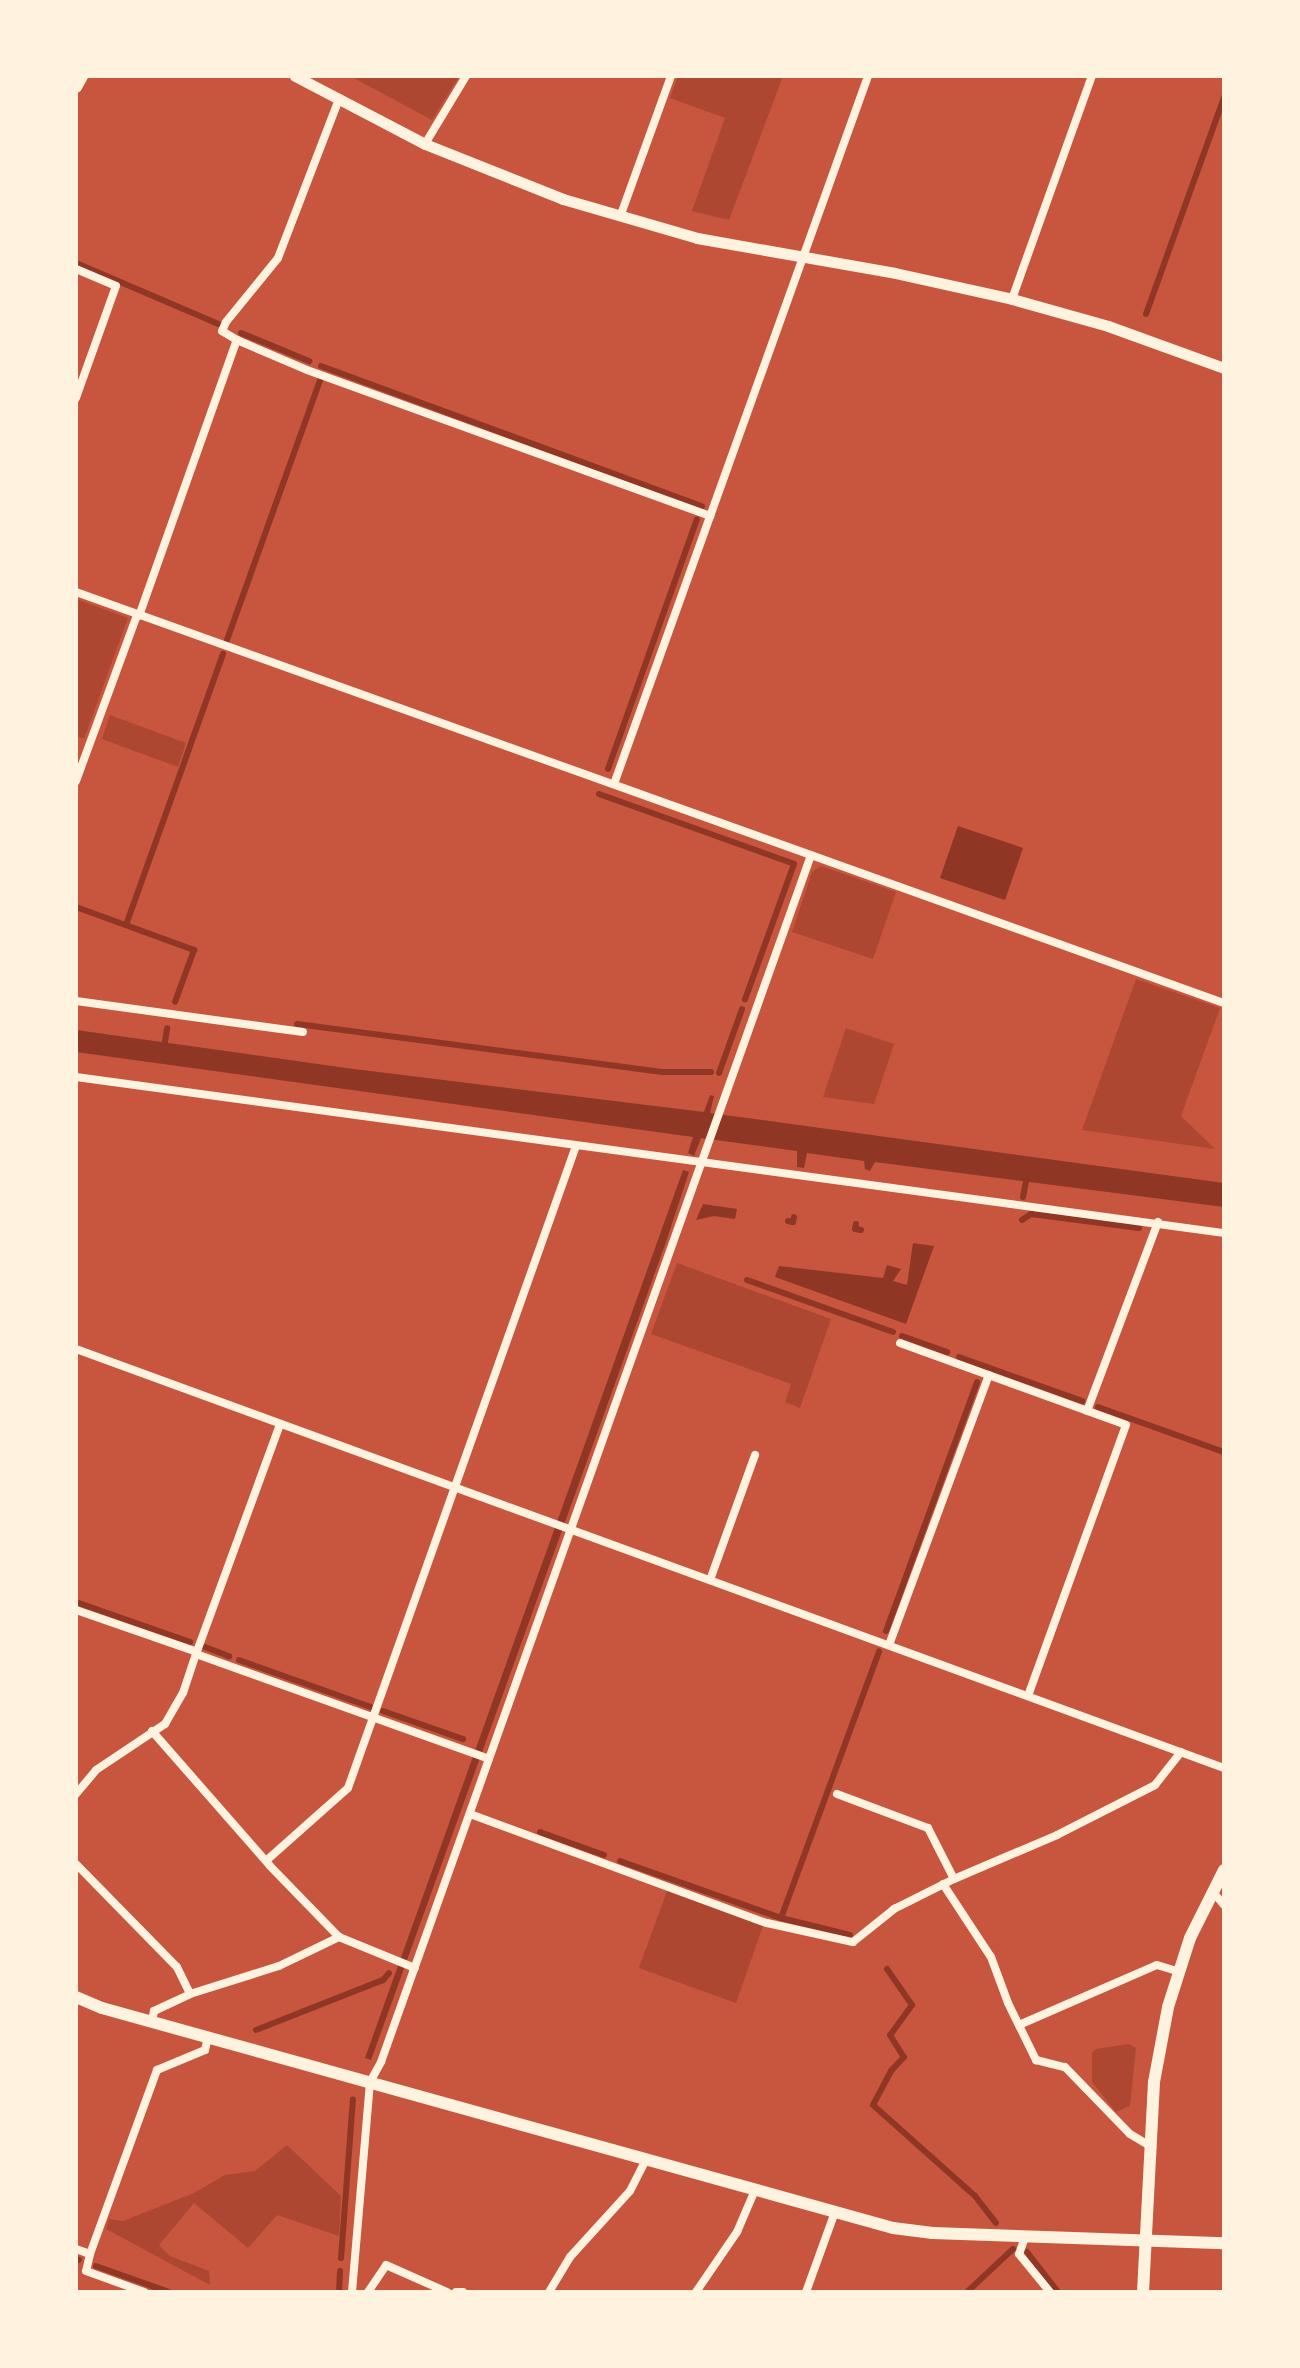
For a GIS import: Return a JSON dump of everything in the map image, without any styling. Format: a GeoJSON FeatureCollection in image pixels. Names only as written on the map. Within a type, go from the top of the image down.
{"type":"FeatureCollection","features":[{"type":"Feature","properties":{"kind":"main road"},"geometry":{"type":"LineString","coordinates":[[76,87],[82,76]]}},
{"type":"Feature","properties":{"kind":"main road"},"geometry":{"type":"LineString","coordinates":[[1143,2292],[1154,2082],[1168,2007],[1190,1938],[1224,1870]]}},
{"type":"Feature","properties":{"kind":"main road"},"geometry":{"type":"LineString","coordinates":[[76,1997],[152,2022],[835,2212],[906,2229],[1025,2237],[1224,2243]]}},
{"type":"Feature","properties":{"kind":"street"},"geometry":{"type":"LineString","coordinates":[[295,76],[425,144],[521,184],[620,217],[697,238],[895,273],[1012,299],[1108,326],[1224,368]]}},
{"type":"Feature","properties":{"kind":"street"},"geometry":{"type":"LineString","coordinates":[[425,144],[466,76]]}},
{"type":"Feature","properties":{"kind":"street"},"geometry":{"type":"LineString","coordinates":[[620,217],[671,76]]}},
{"type":"Feature","properties":{"kind":"street"},"geometry":{"type":"LineString","coordinates":[[614,784],[868,76]]}},
{"type":"Feature","properties":{"kind":"street"},"geometry":{"type":"LineString","coordinates":[[1012,299],[1092,76]]}},
{"type":"Feature","properties":{"kind":"street"},"geometry":{"type":"LineString","coordinates":[[339,99],[278,258],[222,331],[307,370],[710,516]]}},
{"type":"Feature","properties":{"kind":"street"},"geometry":{"type":"LineString","coordinates":[[76,269],[116,286],[76,398]]}},
{"type":"Feature","properties":{"kind":"street"},"geometry":{"type":"LineString","coordinates":[[76,781],[237,340]]}},
{"type":"Feature","properties":{"kind":"street"},"geometry":{"type":"LineString","coordinates":[[76,592],[1224,1003]]}},
{"type":"Feature","properties":{"kind":"street"},"geometry":{"type":"LineString","coordinates":[[352,2292],[370,2082],[381,2062],[411,1967],[470,1814],[486,1758],[728,1093],[811,855]]}},
{"type":"Feature","properties":{"kind":"street"},"geometry":{"type":"LineString","coordinates":[[76,1001],[303,1032]]}},
{"type":"Feature","properties":{"kind":"street"},"geometry":{"type":"LineString","coordinates":[[76,1077],[1224,1233]]}},
{"type":"Feature","properties":{"kind":"street"},"geometry":{"type":"LineString","coordinates":[[267,1860],[348,1788],[576,1146]]}},
{"type":"Feature","properties":{"kind":"street"},"geometry":{"type":"LineString","coordinates":[[1087,1411],[1158,1222]]}},
{"type":"Feature","properties":{"kind":"street"},"geometry":{"type":"LineString","coordinates":[[900,1343],[1126,1425],[1028,1696]]}},
{"type":"Feature","properties":{"kind":"street"},"geometry":{"type":"LineString","coordinates":[[76,1349],[1224,1768]]}},
{"type":"Feature","properties":{"kind":"street"},"geometry":{"type":"LineString","coordinates":[[889,1645],[989,1375]]}},
{"type":"Feature","properties":{"kind":"street"},"geometry":{"type":"LineString","coordinates":[[76,1794],[96,1770],[165,1724],[183,1693],[280,1424]]}},
{"type":"Feature","properties":{"kind":"street"},"geometry":{"type":"LineString","coordinates":[[710,1580],[755,1455]]}},
{"type":"Feature","properties":{"kind":"street"},"geometry":{"type":"LineString","coordinates":[[76,1610],[486,1758]]}},
{"type":"Feature","properties":{"kind":"street"},"geometry":{"type":"LineString","coordinates":[[152,1731],[339,1937],[411,1967]]}},
{"type":"Feature","properties":{"kind":"street"},"geometry":{"type":"LineString","coordinates":[[470,1814],[767,1923],[853,1942],[894,1909],[954,1879],[1057,1835],[1155,1785],[1181,1752]]}},
{"type":"Feature","properties":{"kind":"street"},"geometry":{"type":"LineString","coordinates":[[837,1794],[928,1828],[954,1879]]}},
{"type":"Feature","properties":{"kind":"street"},"geometry":{"type":"LineString","coordinates":[[76,1864],[177,1967],[190,1994]]}},
{"type":"Feature","properties":{"kind":"street"},"geometry":{"type":"LineString","coordinates":[[943,1884],[991,1957],[1036,2060],[1065,2067],[1130,2134],[1152,2147]]}},
{"type":"Feature","properties":{"kind":"street"},"geometry":{"type":"LineString","coordinates":[[1213,1892],[1224,1905]]}},
{"type":"Feature","properties":{"kind":"street"},"geometry":{"type":"LineString","coordinates":[[152,2022],[154,2011],[190,1994],[279,1966],[339,1937]]}},
{"type":"Feature","properties":{"kind":"street"},"geometry":{"type":"LineString","coordinates":[[1019,2025],[1157,1965],[1180,1972]]}},
{"type":"Feature","properties":{"kind":"street"},"geometry":{"type":"LineString","coordinates":[[144,2292],[86,2271],[90,2254],[157,2070],[205,2050],[208,2037]]}},
{"type":"Feature","properties":{"kind":"street"},"geometry":{"type":"LineString","coordinates":[[549,2292],[570,2257],[630,2191],[646,2159]]}},
{"type":"Feature","properties":{"kind":"street"},"geometry":{"type":"LineString","coordinates":[[696,2292],[737,2232],[755,2190]]}},
{"type":"Feature","properties":{"kind":"street"},"geometry":{"type":"LineString","coordinates":[[806,2292],[835,2212]]}},
{"type":"Feature","properties":{"kind":"street"},"geometry":{"type":"LineString","coordinates":[[1025,2237],[1019,2254],[1050,2292]]}},
{"type":"Feature","properties":{"kind":"street"},"geometry":{"type":"LineString","coordinates":[[76,2249],[90,2254]]}},
{"type":"Feature","properties":{"kind":"street"},"geometry":{"type":"LineString","coordinates":[[368,2292],[386,2265],[447,2292]]}},
{"type":"Feature","properties":{"kind":"street"},"geometry":{"type":"LineString","coordinates":[[456,2292],[463,2292]]}},
{"type":"Feature","properties":{"kind":"shaded area"},"geometry":{"type":"Polygon","coordinates":[[[350,76],[459,76],[432,120],[350,76]]]}},
{"type":"Feature","properties":{"kind":"shaded area"},"geometry":{"type":"Polygon","coordinates":[[[678,76],[783,76],[729,220],[692,211],[725,118],[670,98],[678,76]]]}},
{"type":"Feature","properties":{"kind":"shaded area"},"geometry":{"type":"Polygon","coordinates":[[[76,599],[128,618],[84,739],[76,736],[76,599]]]}},
{"type":"Feature","properties":{"kind":"shaded area"},"geometry":{"type":"Polygon","coordinates":[[[110,715],[186,743],[178,767],[102,739],[110,715]]]}},
{"type":"Feature","properties":{"kind":"shaded area"},"geometry":{"type":"Polygon","coordinates":[[[958,826],[1023,848],[1005,900],[940,878],[958,826]]]}},
{"type":"Feature","properties":{"kind":"shaded area"},"geometry":{"type":"Polygon","coordinates":[[[821,866],[896,892],[873,959],[792,932],[812,872],[821,866]]]}},
{"type":"Feature","properties":{"kind":"shaded area"},"geometry":{"type":"Polygon","coordinates":[[[1136,979],[1220,1008],[1181,1116],[1215,1149],[1082,1130],[1136,979]]]}},
{"type":"Feature","properties":{"kind":"shaded area"},"geometry":{"type":"Polygon","coordinates":[[[846,1028],[894,1044],[874,1104],[823,1097],[846,1028]]]}},
{"type":"Feature","properties":{"kind":"shaded area"},"geometry":{"type":"Polygon","coordinates":[[[76,1030],[346,1068],[704,1112],[710,1095],[714,1096],[710,1113],[1224,1183],[1224,1207],[875,1162],[870,1171],[865,1169],[864,1161],[807,1153],[804,1168],[797,1167],[797,1151],[701,1138],[694,1156],[688,1153],[693,1137],[76,1052],[76,1030]]]}},
{"type":"Feature","properties":{"kind":"shaded area"},"geometry":{"type":"Polygon","coordinates":[[[683,1170],[689,1172],[666,1242],[371,2060],[365,2058],[683,1170]]]}},
{"type":"Feature","properties":{"kind":"shaded area"},"geometry":{"type":"Polygon","coordinates":[[[703,1204],[737,1209],[735,1219],[714,1216],[696,1220],[703,1204]]]}},
{"type":"Feature","properties":{"kind":"shaded area"},"geometry":{"type":"Polygon","coordinates":[[[913,1243],[934,1246],[906,1324],[775,1277],[779,1266],[883,1278],[887,1265],[901,1269],[893,1281],[907,1285],[913,1243]]]}},
{"type":"Feature","properties":{"kind":"shaded area"},"geometry":{"type":"Polygon","coordinates":[[[677,1263],[831,1319],[800,1408],[785,1402],[791,1384],[651,1334],[677,1263]]]}},
{"type":"Feature","properties":{"kind":"shaded area"},"geometry":{"type":"Polygon","coordinates":[[[667,1891],[763,1926],[736,2003],[639,1968],[667,1891]]]}},
{"type":"Feature","properties":{"kind":"shaded area"},"geometry":{"type":"Polygon","coordinates":[[[1129,2044],[1136,2048],[1130,2106],[1116,2112],[1092,2082],[1092,2053],[1096,2049],[1129,2044]]]}},
{"type":"Feature","properties":{"kind":"shaded area"},"geometry":{"type":"Polygon","coordinates":[[[287,2145],[341,2196],[339,2236],[277,2215],[248,2248],[194,2203],[159,2245],[170,2256],[209,2271],[210,2285],[106,2229],[109,2219],[123,2221],[194,2193],[225,2175],[255,2171],[287,2145]]]}},
{"type":"Feature","properties":{"kind":"waterway"},"geometry":{"type":"LineString","coordinates":[[1146,314],[1224,97]]}},
{"type":"Feature","properties":{"kind":"waterway"},"geometry":{"type":"LineString","coordinates":[[76,263],[218,324]]}},
{"type":"Feature","properties":{"kind":"waterway"},"geometry":{"type":"LineString","coordinates":[[241,333],[309,361]]}},
{"type":"Feature","properties":{"kind":"waterway"},"geometry":{"type":"LineString","coordinates":[[321,366],[702,506]]}},
{"type":"Feature","properties":{"kind":"waterway"},"geometry":{"type":"LineString","coordinates":[[227,640],[320,380]]}},
{"type":"Feature","properties":{"kind":"waterway"},"geometry":{"type":"LineString","coordinates":[[608,769],[697,519]]}},
{"type":"Feature","properties":{"kind":"waterway"},"geometry":{"type":"LineString","coordinates":[[126,925],[223,654]]}},
{"type":"Feature","properties":{"kind":"waterway"},"geometry":{"type":"LineString","coordinates":[[599,794],[794,864],[745,999]]}},
{"type":"Feature","properties":{"kind":"waterway"},"geometry":{"type":"LineString","coordinates":[[76,907],[194,950],[175,1002]]}},
{"type":"Feature","properties":{"kind":"waterway"},"geometry":{"type":"LineString","coordinates":[[719,1073],[742,1009]]}},
{"type":"Feature","properties":{"kind":"waterway"},"geometry":{"type":"LineString","coordinates":[[297,1024],[664,1072],[711,1072]]}},
{"type":"Feature","properties":{"kind":"waterway"},"geometry":{"type":"LineString","coordinates":[[164,1048],[167,1028]]}},
{"type":"Feature","properties":{"kind":"waterway"},"geometry":{"type":"LineString","coordinates":[[1023,1197],[1027,1177]]}},
{"type":"Feature","properties":{"kind":"waterway"},"geometry":{"type":"LineString","coordinates":[[1022,1220],[1031,1214],[1139,1228]]}},
{"type":"Feature","properties":{"kind":"waterway"},"geometry":{"type":"LineString","coordinates":[[788,1221],[793,1222],[794,1217]]}},
{"type":"Feature","properties":{"kind":"waterway"},"geometry":{"type":"LineString","coordinates":[[856,1224],[855,1229],[861,1230]]}},
{"type":"Feature","properties":{"kind":"waterway"},"geometry":{"type":"LineString","coordinates":[[747,1280],[893,1332]]}},
{"type":"Feature","properties":{"kind":"waterway"},"geometry":{"type":"LineString","coordinates":[[902,1336],[947,1352]]}},
{"type":"Feature","properties":{"kind":"waterway"},"geometry":{"type":"LineString","coordinates":[[959,1357],[1082,1401]]}},
{"type":"Feature","properties":{"kind":"waterway"},"geometry":{"type":"LineString","coordinates":[[886,1631],[977,1382]]}},
{"type":"Feature","properties":{"kind":"waterway"},"geometry":{"type":"LineString","coordinates":[[1098,1407],[1224,1452]]}},
{"type":"Feature","properties":{"kind":"waterway"},"geometry":{"type":"LineString","coordinates":[[76,1602],[190,1642]]}},
{"type":"Feature","properties":{"kind":"waterway"},"geometry":{"type":"LineString","coordinates":[[205,1647],[229,1656]]}},
{"type":"Feature","properties":{"kind":"waterway"},"geometry":{"type":"LineString","coordinates":[[781,1918],[879,1651]]}},
{"type":"Feature","properties":{"kind":"waterway"},"geometry":{"type":"LineString","coordinates":[[239,1660],[371,1707]]}},
{"type":"Feature","properties":{"kind":"waterway"},"geometry":{"type":"LineString","coordinates":[[383,1711],[463,1739]]}},
{"type":"Feature","properties":{"kind":"waterway"},"geometry":{"type":"LineString","coordinates":[[540,1832],[604,1855]]}},
{"type":"Feature","properties":{"kind":"waterway"},"geometry":{"type":"LineString","coordinates":[[620,1861],[781,1918],[850,1935]]}},
{"type":"Feature","properties":{"kind":"waterway"},"geometry":{"type":"LineString","coordinates":[[887,1969],[912,2005],[890,2035],[904,2057],[891,2071],[873,2105],[975,2196],[996,2223]]}},
{"type":"Feature","properties":{"kind":"waterway"},"geometry":{"type":"LineString","coordinates":[[256,2030],[383,1980],[389,1973]]}},
{"type":"Feature","properties":{"kind":"waterway"},"geometry":{"type":"LineString","coordinates":[[341,2258],[353,2099]]}},
{"type":"Feature","properties":{"kind":"waterway"},"geometry":{"type":"LineString","coordinates":[[967,2292],[1013,2249]]}},
{"type":"Feature","properties":{"kind":"waterway"},"geometry":{"type":"LineString","coordinates":[[1027,2252],[1058,2292]]}},
{"type":"Feature","properties":{"kind":"waterway"},"geometry":{"type":"LineString","coordinates":[[96,2266],[169,2292]]}},
{"type":"Feature","properties":{"kind":"waterway"},"geometry":{"type":"LineString","coordinates":[[339,2292],[340,2271]]}}]}
